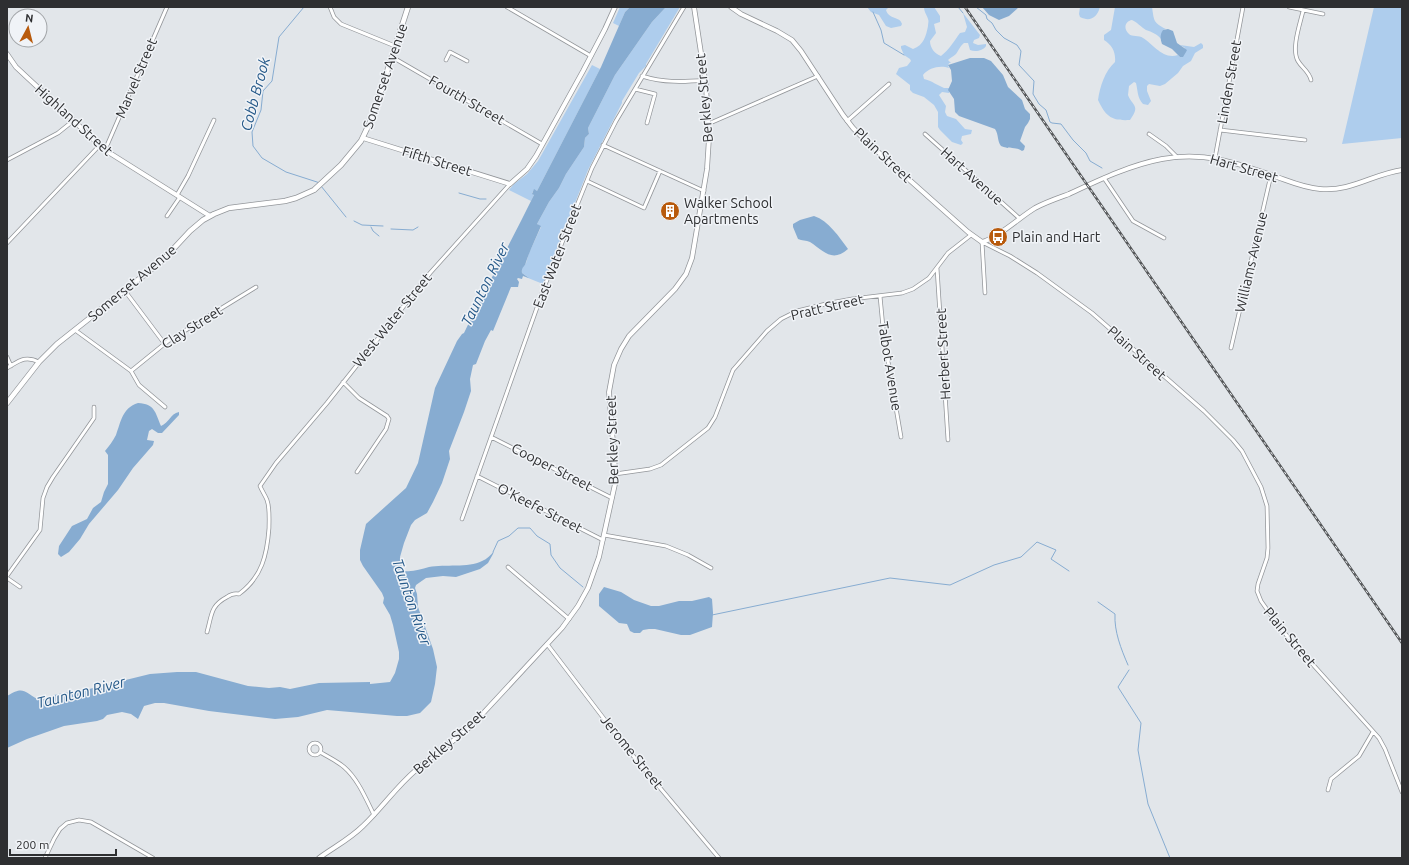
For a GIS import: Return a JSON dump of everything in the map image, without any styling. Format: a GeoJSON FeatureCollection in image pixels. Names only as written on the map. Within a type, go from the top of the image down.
{"type":"FeatureCollection","features":[{"type":"Feature","properties":{"kind":"main road","name":"Somerset Avenue"},"geometry":{"type":"LineString","coordinates":[[7,403],[39,362],[57,344],[163,260],[193,228],[210,216],[232,208],[291,200],[321,184],[346,160],[363,138],[374,113],[408,7]]}},
{"type":"Feature","properties":{"kind":"main road","name":"West Water Street"},"geometry":{"type":"LineString","coordinates":[[510,184],[529,167],[591,56],[615,7]]}},
{"type":"Feature","properties":{"kind":"main road","name":"Berkley Street"},"geometry":{"type":"LineString","coordinates":[[319,858],[351,836],[374,815],[393,792],[412,773],[474,723],[568,619],[582,599],[590,582],[603,540],[612,498],[615,474],[610,397],[610,381],[614,365],[629,336],[675,289],[686,274],[694,252],[708,158],[708,124],[706,80],[694,7]]}},
{"type":"Feature","properties":{"kind":"main road","name":"Plain Street"},"geometry":{"type":"LineString","coordinates":[[731,7],[741,14],[789,37],[801,51],[847,120],[868,143],[971,235],[982,242]]}},
{"type":"Feature","properties":{"kind":"main road","name":"Highland Street"},"geometry":{"type":"LineString","coordinates":[[7,54],[16,67],[99,146],[210,216]]}},
{"type":"Feature","properties":{"kind":"main road","name":"Fifth Street"},"geometry":{"type":"LineString","coordinates":[[363,138],[510,184]]}},
{"type":"Feature","properties":{"kind":"main road","name":"Hart Street"},"geometry":{"type":"LineString","coordinates":[[982,242],[990,239],[1037,206],[1144,163],[1177,157],[1197,156],[1215,158],[1233,162],[1308,188],[1328,190],[1353,186],[1383,174],[1402,170]]}},
{"type":"Feature","properties":{"kind":"street","name":"Marvel Street"},"geometry":{"type":"LineString","coordinates":[[105,150],[167,7]]}},
{"type":"Feature","properties":{"kind":"street"},"geometry":{"type":"LineString","coordinates":[[330,7],[334,17],[341,24],[395,46]]}},
{"type":"Feature","properties":{"kind":"street"},"geometry":{"type":"LineString","coordinates":[[507,7],[591,56]]}},
{"type":"Feature","properties":{"kind":"street","name":"East Water Street"},"geometry":{"type":"LineString","coordinates":[[462,519],[544,285],[587,181],[603,145],[642,76],[684,7]]}},
{"type":"Feature","properties":{"kind":"street","name":"Linden Street"},"geometry":{"type":"LineString","coordinates":[[1215,158],[1243,7]]}},
{"type":"Feature","properties":{"kind":"street"},"geometry":{"type":"LineString","coordinates":[[1289,7],[1323,14]]}},
{"type":"Feature","properties":{"kind":"street"},"geometry":{"type":"LineString","coordinates":[[1303,10],[1296,43],[1296,55],[1300,64],[1310,74],[1311,80]]}},
{"type":"Feature","properties":{"kind":"street"},"geometry":{"type":"LineString","coordinates":[[446,60],[450,52],[467,61]]}},
{"type":"Feature","properties":{"kind":"street","name":"Fourth Street"},"geometry":{"type":"LineString","coordinates":[[392,57],[542,144]]}},
{"type":"Feature","properties":{"kind":"street"},"geometry":{"type":"LineString","coordinates":[[642,76],[673,82],[706,80]]}},
{"type":"Feature","properties":{"kind":"street"},"geometry":{"type":"LineString","coordinates":[[708,124],[818,76]]}},
{"type":"Feature","properties":{"kind":"street"},"geometry":{"type":"LineString","coordinates":[[847,120],[889,84]]}},
{"type":"Feature","properties":{"kind":"street"},"geometry":{"type":"LineString","coordinates":[[635,89],[655,94],[647,123]]}},
{"type":"Feature","properties":{"kind":"street"},"geometry":{"type":"LineString","coordinates":[[167,216],[179,196],[214,120]]}},
{"type":"Feature","properties":{"kind":"street"},"geometry":{"type":"LineString","coordinates":[[7,160],[58,133],[73,121]]}},
{"type":"Feature","properties":{"kind":"street"},"geometry":{"type":"LineString","coordinates":[[1220,130],[1305,140]]}},
{"type":"Feature","properties":{"kind":"street","name":"Hart Avenue"},"geometry":{"type":"LineString","coordinates":[[925,134],[1019,218]]}},
{"type":"Feature","properties":{"kind":"street"},"geometry":{"type":"LineString","coordinates":[[1149,134],[1166,146],[1177,157]]}},
{"type":"Feature","properties":{"kind":"street"},"geometry":{"type":"LineString","coordinates":[[603,145],[704,191]]}},
{"type":"Feature","properties":{"kind":"street"},"geometry":{"type":"LineString","coordinates":[[7,243],[99,146]]}},
{"type":"Feature","properties":{"kind":"street"},"geometry":{"type":"LineString","coordinates":[[587,181],[644,208],[660,171]]}},
{"type":"Feature","properties":{"kind":"street","name":"Williams Avenue"},"geometry":{"type":"LineString","coordinates":[[1231,348],[1271,175]]}},
{"type":"Feature","properties":{"kind":"street"},"geometry":{"type":"LineString","coordinates":[[1104,178],[1133,221],[1164,238]]}},
{"type":"Feature","properties":{"kind":"street","name":"West Water Street"},"geometry":{"type":"LineString","coordinates":[[207,632],[213,609],[218,602],[234,593],[239,594],[245,590],[256,577],[264,563],[269,519],[268,501],[260,486],[276,463],[434,268],[510,184]]}},
{"type":"Feature","properties":{"kind":"street","name":"Pratt Street"},"geometry":{"type":"LineString","coordinates":[[615,474],[650,469],[661,465],[706,429],[715,417],[733,370],[767,331],[781,319],[792,313],[808,308],[844,300],[902,293],[913,289],[927,280],[950,251],[971,235]]}},
{"type":"Feature","properties":{"kind":"street"},"geometry":{"type":"LineString","coordinates":[[982,242],[985,293]]}},
{"type":"Feature","properties":{"kind":"street","name":"Plain Street"},"geometry":{"type":"LineString","coordinates":[[982,242],[1010,256],[1033,270],[1092,313],[1198,406],[1237,445],[1246,458],[1259,483],[1267,506],[1268,548],[1257,588],[1259,598],[1280,628],[1379,738],[1385,749],[1402,792]]}},
{"type":"Feature","properties":{"kind":"street","name":"Herbert Street"},"geometry":{"type":"LineString","coordinates":[[937,268],[948,440]]}},
{"type":"Feature","properties":{"kind":"street","name":"Clay Street"},"geometry":{"type":"LineString","coordinates":[[131,371],[164,343],[256,287]]}},
{"type":"Feature","properties":{"kind":"street"},"geometry":{"type":"LineString","coordinates":[[125,291],[164,343]]}},
{"type":"Feature","properties":{"kind":"street","name":"Talbot Avenue"},"geometry":{"type":"LineString","coordinates":[[880,296],[884,338],[901,437]]}},
{"type":"Feature","properties":{"kind":"street"},"geometry":{"type":"LineString","coordinates":[[75,330],[131,371],[139,385],[165,407]]}},
{"type":"Feature","properties":{"kind":"street"},"geometry":{"type":"LineString","coordinates":[[7,357],[11,366]]}},
{"type":"Feature","properties":{"kind":"street"},"geometry":{"type":"LineString","coordinates":[[7,368],[27,358],[39,362]]}},
{"type":"Feature","properties":{"kind":"street"},"geometry":{"type":"LineString","coordinates":[[343,382],[359,398],[387,416],[389,419],[386,429],[357,472]]}},
{"type":"Feature","properties":{"kind":"street"},"geometry":{"type":"LineString","coordinates":[[20,587],[7,577],[40,530],[43,498],[47,487],[53,476],[94,418],[94,407]]}},
{"type":"Feature","properties":{"kind":"street","name":"Cooper Street"},"geometry":{"type":"LineString","coordinates":[[492,437],[612,498]]}},
{"type":"Feature","properties":{"kind":"street","name":"O'Keefe Street"},"geometry":{"type":"LineString","coordinates":[[477,476],[603,540]]}},
{"type":"Feature","properties":{"kind":"street"},"geometry":{"type":"LineString","coordinates":[[604,535],[666,546],[688,555],[711,568]]}},
{"type":"Feature","properties":{"kind":"street"},"geometry":{"type":"LineString","coordinates":[[508,566],[568,619]]}},
{"type":"Feature","properties":{"kind":"street","name":"Jerome Street"},"geometry":{"type":"LineString","coordinates":[[547,644],[639,764],[719,858]]}},
{"type":"Feature","properties":{"kind":"street"},"geometry":{"type":"LineString","coordinates":[[1328,790],[1331,778],[1360,756],[1373,732]]}},
{"type":"Feature","properties":{"kind":"street"},"geometry":{"type":"LineString","coordinates":[[320,752],[342,765],[361,790],[374,815]]}},
{"type":"Feature","properties":{"kind":"street"},"geometry":{"type":"LineString","coordinates":[[46,858],[60,828],[67,823],[79,820],[91,822],[153,858]]}},
{"type":"Feature","properties":{"kind":"shaded area"},"geometry":{"type":"Polygon","coordinates":[[[620,7],[630,7],[625,12],[619,26],[613,23],[620,7]]]}},
{"type":"Feature","properties":{"kind":"shaded area"},"geometry":{"type":"Polygon","coordinates":[[[666,7],[680,7],[646,66],[639,73],[622,101],[588,170],[543,284],[523,276],[528,277],[522,273],[522,268],[526,263],[541,227],[537,224],[566,174],[584,147],[585,138],[589,134],[588,128],[615,75],[652,22],[666,7]]]}},
{"type":"Feature","properties":{"kind":"shaded area"},"geometry":{"type":"Polygon","coordinates":[[[867,7],[892,7],[886,10],[887,13],[899,20],[902,24],[901,26],[891,28],[886,26],[879,15],[871,12],[867,7]]]}},
{"type":"Feature","properties":{"kind":"shaded area"},"geometry":{"type":"Polygon","coordinates":[[[924,7],[934,7],[940,16],[940,22],[934,24],[936,33],[930,41],[932,48],[939,55],[941,56],[946,51],[960,33],[965,32],[967,27],[963,13],[980,35],[979,38],[974,40],[973,43],[978,45],[986,44],[983,49],[974,51],[970,50],[968,43],[964,43],[956,54],[948,60],[951,63],[949,63],[949,68],[935,67],[928,70],[923,75],[924,79],[944,88],[949,88],[949,93],[942,92],[939,95],[946,106],[945,112],[947,116],[956,119],[965,129],[972,130],[971,134],[962,136],[961,140],[963,143],[961,145],[952,142],[940,130],[938,127],[938,112],[934,105],[924,97],[913,93],[910,90],[910,85],[896,74],[899,68],[907,66],[911,61],[904,55],[901,46],[905,45],[913,49],[922,43],[925,37],[928,26],[928,18],[924,7]]]}},
{"type":"Feature","properties":{"kind":"shaded area"},"geometry":{"type":"Polygon","coordinates":[[[1080,7],[1100,7],[1099,11],[1093,18],[1087,19],[1080,17],[1080,7]]]}},
{"type":"Feature","properties":{"kind":"shaded area"},"geometry":{"type":"Polygon","coordinates":[[[1115,7],[1152,7],[1156,23],[1166,29],[1163,30],[1161,39],[1156,34],[1146,30],[1132,20],[1126,24],[1125,28],[1130,35],[1143,38],[1163,53],[1173,56],[1178,55],[1180,57],[1185,48],[1180,45],[1194,47],[1201,43],[1203,45],[1203,48],[1195,53],[1191,61],[1183,66],[1178,73],[1165,84],[1160,86],[1149,84],[1147,86],[1147,91],[1151,101],[1148,105],[1143,104],[1140,99],[1136,83],[1134,82],[1129,86],[1128,95],[1135,106],[1135,111],[1130,120],[1119,120],[1110,117],[1098,100],[1100,89],[1108,70],[1115,62],[1114,52],[1109,44],[1104,40],[1104,35],[1111,30],[1115,7]]]}},
{"type":"Feature","properties":{"kind":"shaded area"},"geometry":{"type":"Polygon","coordinates":[[[1374,7],[1402,7],[1402,138],[1342,144],[1374,7]]]}},
{"type":"Feature","properties":{"kind":"shaded area"},"geometry":{"type":"Polygon","coordinates":[[[592,65],[600,69],[537,191],[534,190],[532,193],[534,195],[531,201],[509,190],[527,174],[538,161],[592,65]]]}},
{"type":"Feature","properties":{"kind":"water","name":"Taunton River"},"geometry":{"type":"Polygon","coordinates":[[[630,7],[666,7],[652,22],[615,75],[588,128],[589,134],[585,138],[584,147],[566,174],[537,224],[541,226],[529,253],[526,264],[522,269],[522,273],[529,278],[523,276],[522,279],[518,278],[518,287],[511,287],[493,331],[491,330],[476,364],[473,365],[470,379],[471,391],[449,451],[450,459],[442,483],[427,513],[415,520],[411,525],[404,543],[400,557],[402,569],[405,571],[414,571],[435,566],[476,563],[486,559],[494,551],[488,563],[480,569],[456,577],[443,576],[426,578],[416,585],[415,588],[418,607],[433,649],[437,667],[431,702],[420,713],[407,716],[327,710],[298,717],[275,719],[155,703],[144,706],[138,719],[131,714],[122,712],[107,715],[103,719],[97,721],[64,726],[7,748],[7,696],[20,690],[39,699],[68,692],[77,692],[150,674],[177,672],[196,672],[248,686],[269,688],[280,687],[290,689],[319,683],[370,682],[370,684],[390,682],[395,673],[399,659],[399,652],[390,615],[383,603],[384,598],[382,593],[360,560],[360,550],[366,524],[406,488],[418,463],[435,388],[457,341],[464,333],[526,212],[534,195],[532,194],[534,189],[537,191],[601,67],[625,12],[630,7]]]}},
{"type":"Feature","properties":{"kind":"water"},"geometry":{"type":"Polygon","coordinates":[[[982,7],[1019,7],[1009,16],[999,20],[989,15],[982,7]]]}},
{"type":"Feature","properties":{"kind":"water"},"geometry":{"type":"Polygon","coordinates":[[[1168,29],[1173,31],[1177,43],[1187,50],[1183,57],[1180,57],[1172,49],[1162,44],[1161,33],[1163,30],[1168,29]]]}},
{"type":"Feature","properties":{"kind":"water"},"geometry":{"type":"Polygon","coordinates":[[[970,58],[984,58],[991,61],[1003,75],[1008,87],[1022,100],[1025,109],[1030,114],[1030,119],[1025,127],[1020,141],[1025,146],[1024,150],[1022,151],[1001,146],[995,129],[959,116],[955,112],[954,99],[948,90],[952,81],[951,70],[948,65],[970,58]]]}},
{"type":"Feature","properties":{"kind":"water"},"geometry":{"type":"Polygon","coordinates":[[[814,216],[829,225],[848,249],[837,255],[828,254],[810,242],[798,239],[793,224],[800,220],[814,216]]]}},
{"type":"Feature","properties":{"kind":"water"},"geometry":{"type":"Polygon","coordinates":[[[138,403],[148,405],[154,410],[161,426],[164,425],[176,413],[179,412],[179,415],[162,433],[158,433],[152,429],[149,431],[147,440],[154,441],[153,445],[89,524],[80,539],[69,552],[61,557],[58,554],[59,546],[72,526],[87,519],[93,508],[101,502],[108,484],[108,455],[105,451],[116,435],[125,412],[133,405],[138,403]]]}},
{"type":"Feature","properties":{"kind":"water"},"geometry":{"type":"Polygon","coordinates":[[[604,587],[621,592],[634,600],[651,606],[659,606],[679,601],[692,601],[709,597],[712,599],[712,627],[690,635],[681,635],[655,629],[643,630],[640,633],[634,633],[630,631],[627,624],[619,623],[599,606],[599,594],[604,587]]]}},
{"type":"Feature","properties":{"kind":"waterway","name":"Cobb Brook"},"geometry":{"type":"LineString","coordinates":[[304,7],[279,37],[272,81],[263,91],[261,110],[252,132],[253,146],[262,158],[286,172],[319,183]]}},
{"type":"Feature","properties":{"kind":"waterway"},"geometry":{"type":"LineString","coordinates":[[958,7],[963,13]]}},
{"type":"Feature","properties":{"kind":"waterway"},"geometry":{"type":"LineString","coordinates":[[976,7],[986,15],[987,19],[1004,38],[1017,45],[1021,51],[1019,65],[1034,81],[1033,94],[1039,104],[1046,110],[1050,122],[1061,124],[1073,140],[1086,153],[1090,161],[1102,168]]}},
{"type":"Feature","properties":{"kind":"waterway"},"geometry":{"type":"LineString","coordinates":[[873,12],[881,30],[884,43],[904,55]]}},
{"type":"Feature","properties":{"kind":"waterway","name":"Cobb Brook"},"geometry":{"type":"LineString","coordinates":[[321,186],[346,217]]}},
{"type":"Feature","properties":{"kind":"waterway","name":"Cobb Brook"},"geometry":{"type":"LineString","coordinates":[[459,193],[480,199],[486,199]]}},
{"type":"Feature","properties":{"kind":"waterway","name":"Cobb Brook"},"geometry":{"type":"LineString","coordinates":[[354,221],[362,225],[383,226]]}},
{"type":"Feature","properties":{"kind":"waterway"},"geometry":{"type":"LineString","coordinates":[[371,227],[379,236]]}},
{"type":"Feature","properties":{"kind":"waterway","name":"Cobb Brook"},"geometry":{"type":"LineString","coordinates":[[391,229],[413,230],[418,227]]}},
{"type":"Feature","properties":{"kind":"waterway"},"geometry":{"type":"LineString","coordinates":[[493,552],[498,541],[509,536],[518,528],[530,528],[537,536],[550,544],[551,555],[560,568],[583,587]]}},
{"type":"Feature","properties":{"kind":"waterway"},"geometry":{"type":"LineString","coordinates":[[712,615],[890,578],[950,585],[994,565],[1021,557],[1037,542],[1056,550],[1051,559],[1069,571]]}},
{"type":"Feature","properties":{"kind":"waterway"},"geometry":{"type":"LineString","coordinates":[[1098,602],[1115,614],[1117,633],[1128,665]]}},
{"type":"Feature","properties":{"kind":"waterway"},"geometry":{"type":"LineString","coordinates":[[1129,670],[1118,687],[1141,723],[1138,750],[1148,804],[1170,858]]}},
{"type":"Feature","properties":{"kind":"railway"},"geometry":{"type":"LineString","coordinates":[[965,7],[1402,643]]}},
{"type":"Feature","properties":{"kind":"place","name":"Walker School Apartments"},"geometry":{"type":"Point","coordinates":[670,211]}},
{"type":"Feature","properties":{"kind":"place","name":"Plain and Hart"},"geometry":{"type":"Point","coordinates":[998,237]}}]}
